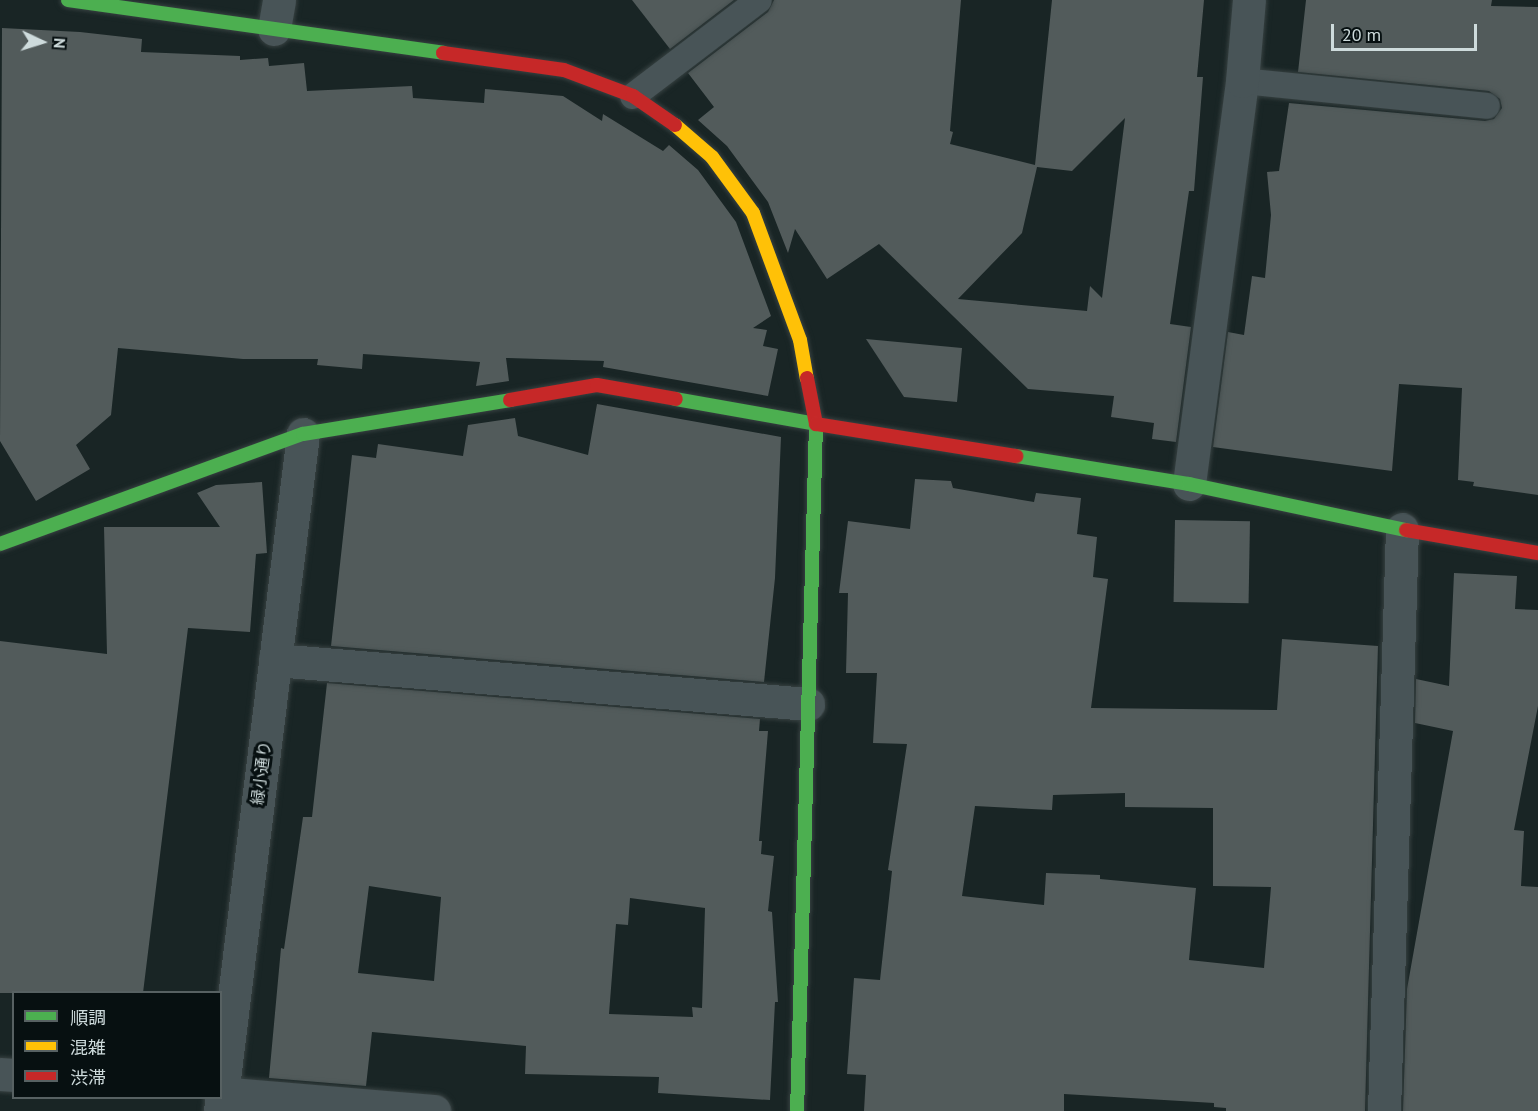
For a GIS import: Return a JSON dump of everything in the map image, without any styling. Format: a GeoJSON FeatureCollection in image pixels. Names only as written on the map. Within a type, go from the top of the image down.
{"type":"FeatureCollection","features":[{"type":"Feature","properties":{"kind":"street"},"geometry":{"type":"LineString","coordinates":[[1189,484],[1242,81],[1249,0]]}},
{"type":"Feature","properties":{"kind":"street"},"geometry":{"type":"LineString","coordinates":[[79,1],[277,14],[564,70],[633,96],[665,116],[712,157],[753,213],[800,340],[816,424],[797,1111]]}},
{"type":"Feature","properties":{"kind":"street"},"geometry":{"type":"LineString","coordinates":[[0,544],[303,434],[597,385],[816,424],[1189,484],[1402,530],[1538,553]]}},
{"type":"Feature","properties":{"kind":"street","name":"緑小通り"},"geometry":{"type":"LineString","coordinates":[[222,1091],[303,434]]}},
{"type":"Feature","properties":{"kind":"street"},"geometry":{"type":"LineString","coordinates":[[1384,1111],[1402,530]]}},
{"type":"Feature","properties":{"kind":"street"},"geometry":{"type":"LineString","coordinates":[[275,660],[808,704]]}},
{"type":"Feature","properties":{"kind":"street"},"geometry":{"type":"LineString","coordinates":[[221,1099],[434,1111]]}},
{"type":"Feature","properties":{"kind":"lane"},"geometry":{"type":"LineString","coordinates":[[633,96],[759,0]]}},
{"type":"Feature","properties":{"kind":"lane"},"geometry":{"type":"LineString","coordinates":[[1242,81],[1487,106]]}},
{"type":"Feature","properties":{"kind":"building"},"geometry":{"type":"Polygon","coordinates":[[[632,0],[734,0],[670,49],[632,0]]]}},
{"type":"Feature","properties":{"kind":"building"},"geometry":{"type":"Polygon","coordinates":[[[774,0],[961,0],[950,131],[953,132],[950,144],[1035,165],[1052,0],[1204,0],[1197,77],[1203,77],[1194,191],[1189,191],[1170,324],[1191,327],[1176,442],[1152,439],[1154,423],[1111,417],[1114,396],[1028,389],[879,244],[827,279],[795,229],[788,253],[768,202],[727,146],[698,120],[714,107],[688,73],[768,12],[774,0]],[[1125,118],[1072,171],[1037,167],[1022,233],[958,299],[1087,311],[1090,286],[1102,298],[1125,118]]]}},
{"type":"Feature","properties":{"kind":"building"},"geometry":{"type":"Polygon","coordinates":[[[1306,0],[1492,0],[1491,6],[1538,7],[1538,495],[1473,486],[1474,482],[1458,480],[1462,388],[1399,384],[1392,471],[1213,447],[1228,332],[1244,335],[1252,276],[1265,278],[1271,215],[1267,172],[1279,171],[1289,103],[1485,121],[1494,119],[1502,108],[1500,99],[1489,91],[1298,72],[1306,0]]]}},
{"type":"Feature","properties":{"kind":"building"},"geometry":{"type":"Polygon","coordinates":[[[2,28],[80,32],[142,39],[141,52],[240,56],[240,60],[268,58],[269,66],[304,63],[307,91],[412,86],[413,98],[484,103],[485,89],[563,96],[602,121],[603,114],[663,151],[669,145],[698,170],[736,222],[771,316],[753,328],[767,330],[763,346],[778,349],[768,396],[603,367],[604,361],[506,358],[509,381],[476,386],[480,362],[363,354],[362,369],[317,365],[318,359],[243,359],[118,348],[111,415],[76,445],[90,469],[36,501],[0,441],[2,28]]]}},
{"type":"Feature","properties":{"kind":"building"},"geometry":{"type":"Polygon","coordinates":[[[866,339],[962,348],[957,402],[904,397],[866,339]]]}},
{"type":"Feature","properties":{"kind":"building"},"geometry":{"type":"Polygon","coordinates":[[[597,404],[781,437],[775,578],[764,682],[331,646],[352,455],[376,458],[378,444],[463,456],[468,425],[515,418],[518,436],[588,455],[597,404]]]}},
{"type":"Feature","properties":{"kind":"building"},"geometry":{"type":"Polygon","coordinates":[[[915,479],[951,481],[953,488],[1034,502],[1036,493],[1081,498],[1077,534],[1097,537],[1093,577],[1108,579],[1091,708],[1277,710],[1282,639],[1378,646],[1365,1111],[1226,1111],[1226,1108],[1214,1107],[1214,1103],[1064,1094],[1064,1111],[864,1111],[866,1075],[847,1074],[854,978],[880,980],[892,871],[888,870],[907,744],[873,743],[877,673],[846,673],[848,593],[839,593],[848,521],[910,529],[915,479]],[[1125,793],[1053,795],[1052,810],[975,806],[962,896],[1044,905],[1046,873],[1100,875],[1100,879],[1196,888],[1189,960],[1264,968],[1271,887],[1213,886],[1213,808],[1125,807],[1125,793]]]}},
{"type":"Feature","properties":{"kind":"building"},"geometry":{"type":"Polygon","coordinates":[[[262,482],[267,553],[256,554],[250,632],[188,628],[143,991],[12,991],[12,993],[0,993],[0,641],[107,654],[104,527],[220,527],[197,493],[216,485],[262,482]]]}},
{"type":"Feature","properties":{"kind":"building"},"geometry":{"type":"Polygon","coordinates":[[[1175,520],[1250,521],[1249,603],[1174,602],[1175,520]]]}},
{"type":"Feature","properties":{"kind":"building"},"geometry":{"type":"Polygon","coordinates":[[[1454,573],[1517,576],[1515,609],[1538,610],[1538,706],[1514,830],[1524,831],[1521,886],[1538,887],[1538,1111],[1403,1111],[1407,989],[1453,731],[1415,723],[1416,679],[1449,686],[1454,573]]]}},
{"type":"Feature","properties":{"kind":"building"},"geometry":{"type":"Polygon","coordinates":[[[327,683],[760,719],[759,731],[768,731],[759,841],[762,841],[761,854],[774,856],[768,911],[772,912],[778,1002],[775,1002],[770,1100],[658,1093],[659,1077],[525,1074],[526,1046],[372,1032],[366,1086],[269,1078],[281,948],[284,949],[303,817],[312,817],[327,683]],[[369,886],[358,973],[434,981],[441,897],[369,886]],[[630,898],[628,925],[616,924],[609,1014],[693,1017],[692,1007],[702,1008],[705,908],[630,898]]]}},
{"type":"Feature","properties":{"kind":"traffic: fast"},"geometry":{"type":"LineString","coordinates":[[68,0],[443,53]]}},
{"type":"Feature","properties":{"kind":"traffic: fast"},"geometry":{"type":"LineString","coordinates":[[676,399],[816,424],[797,1111]]}},
{"type":"Feature","properties":{"kind":"traffic: fast"},"geometry":{"type":"LineString","coordinates":[[0,544],[303,434],[510,400]]}},
{"type":"Feature","properties":{"kind":"traffic: fast"},"geometry":{"type":"LineString","coordinates":[[1016,456],[1189,484],[1406,530]]}},
{"type":"Feature","properties":{"kind":"traffic: slow"},"geometry":{"type":"LineString","coordinates":[[675,125],[712,157],[753,213],[800,340],[807,378]]}},
{"type":"Feature","properties":{"kind":"traffic: jam"},"geometry":{"type":"LineString","coordinates":[[443,53],[564,70],[633,96],[675,125]]}},
{"type":"Feature","properties":{"kind":"traffic: jam"},"geometry":{"type":"LineString","coordinates":[[807,378],[816,424],[1016,456]]}},
{"type":"Feature","properties":{"kind":"traffic: jam"},"geometry":{"type":"LineString","coordinates":[[510,400],[597,385],[676,399]]}},
{"type":"Feature","properties":{"kind":"traffic: jam"},"geometry":{"type":"LineString","coordinates":[[1406,530],[1538,553]]}}]}
